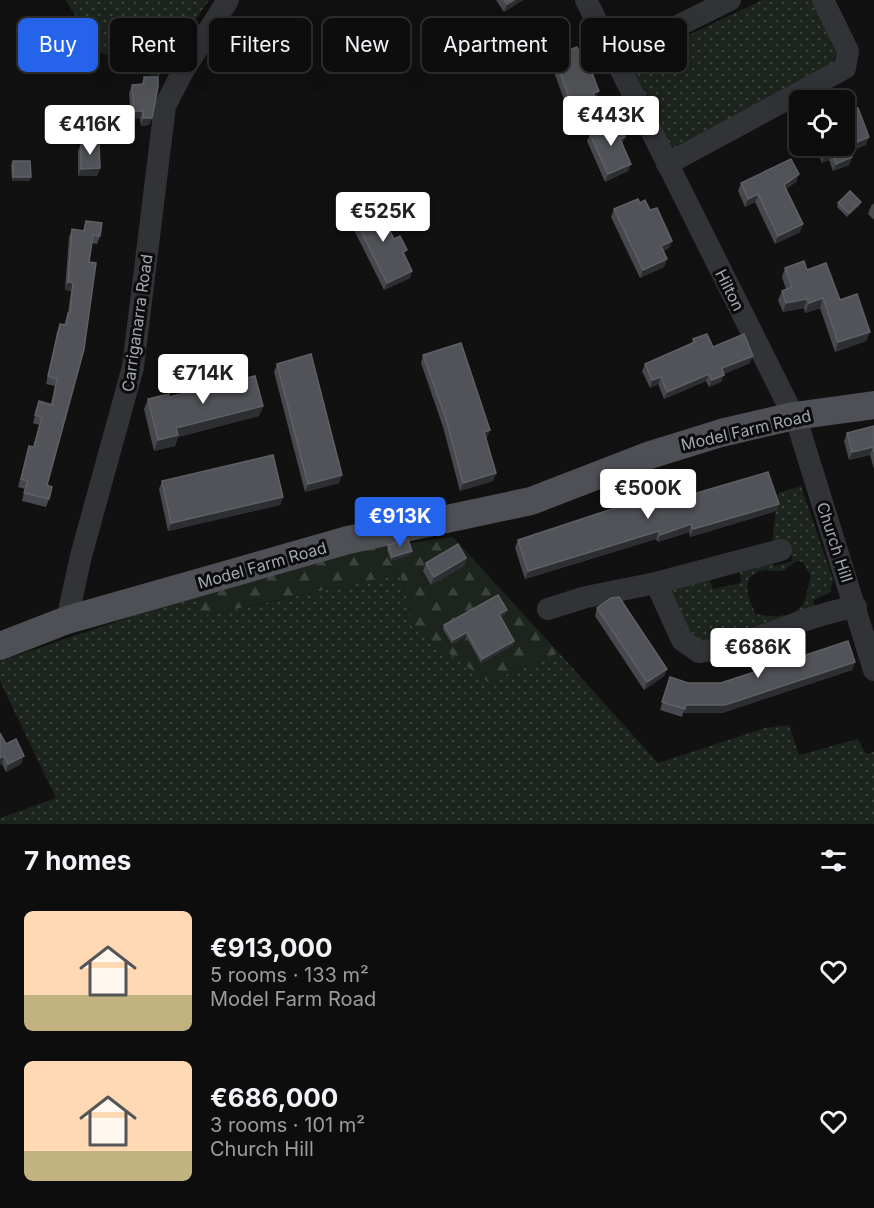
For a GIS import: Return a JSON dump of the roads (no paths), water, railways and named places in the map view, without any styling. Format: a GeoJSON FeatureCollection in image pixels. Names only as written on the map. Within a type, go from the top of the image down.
{"type":"FeatureCollection","features":[{"type":"Feature","properties":{"kind":"main road","name":"Model Farm Road"},"geometry":{"type":"LineString","coordinates":[[0,646],[67,620],[348,540],[531,501],[682,444],[794,416],[874,405]]}},
{"type":"Feature","properties":{"kind":"street","name":"Carriganarra Road"},"geometry":{"type":"LineString","coordinates":[[67,620],[81,556],[133,367],[165,106],[183,71],[228,0]]}},
{"type":"Feature","properties":{"kind":"street","name":"Hilton"},"geometry":{"type":"LineString","coordinates":[[586,0],[595,18]]}},
{"type":"Feature","properties":{"kind":"street"},"geometry":{"type":"LineString","coordinates":[[687,21],[730,0]]}},
{"type":"Feature","properties":{"kind":"street"},"geometry":{"type":"LineString","coordinates":[[667,164],[845,68],[848,51],[823,0]]}},
{"type":"Feature","properties":{"kind":"street","name":"Hilton"},"geometry":{"type":"LineString","coordinates":[[622,72],[794,416]]}},
{"type":"Feature","properties":{"kind":"street","name":"Church Hill"},"geometry":{"type":"LineString","coordinates":[[794,416],[874,670]]}},
{"type":"Feature","properties":{"kind":"street"},"geometry":{"type":"LineString","coordinates":[[548,609],[586,597],[656,583],[781,550]]}},
{"type":"Feature","properties":{"kind":"street"},"geometry":{"type":"LineString","coordinates":[[656,583],[682,640],[699,652],[724,649],[821,616],[856,607]]}}]}
